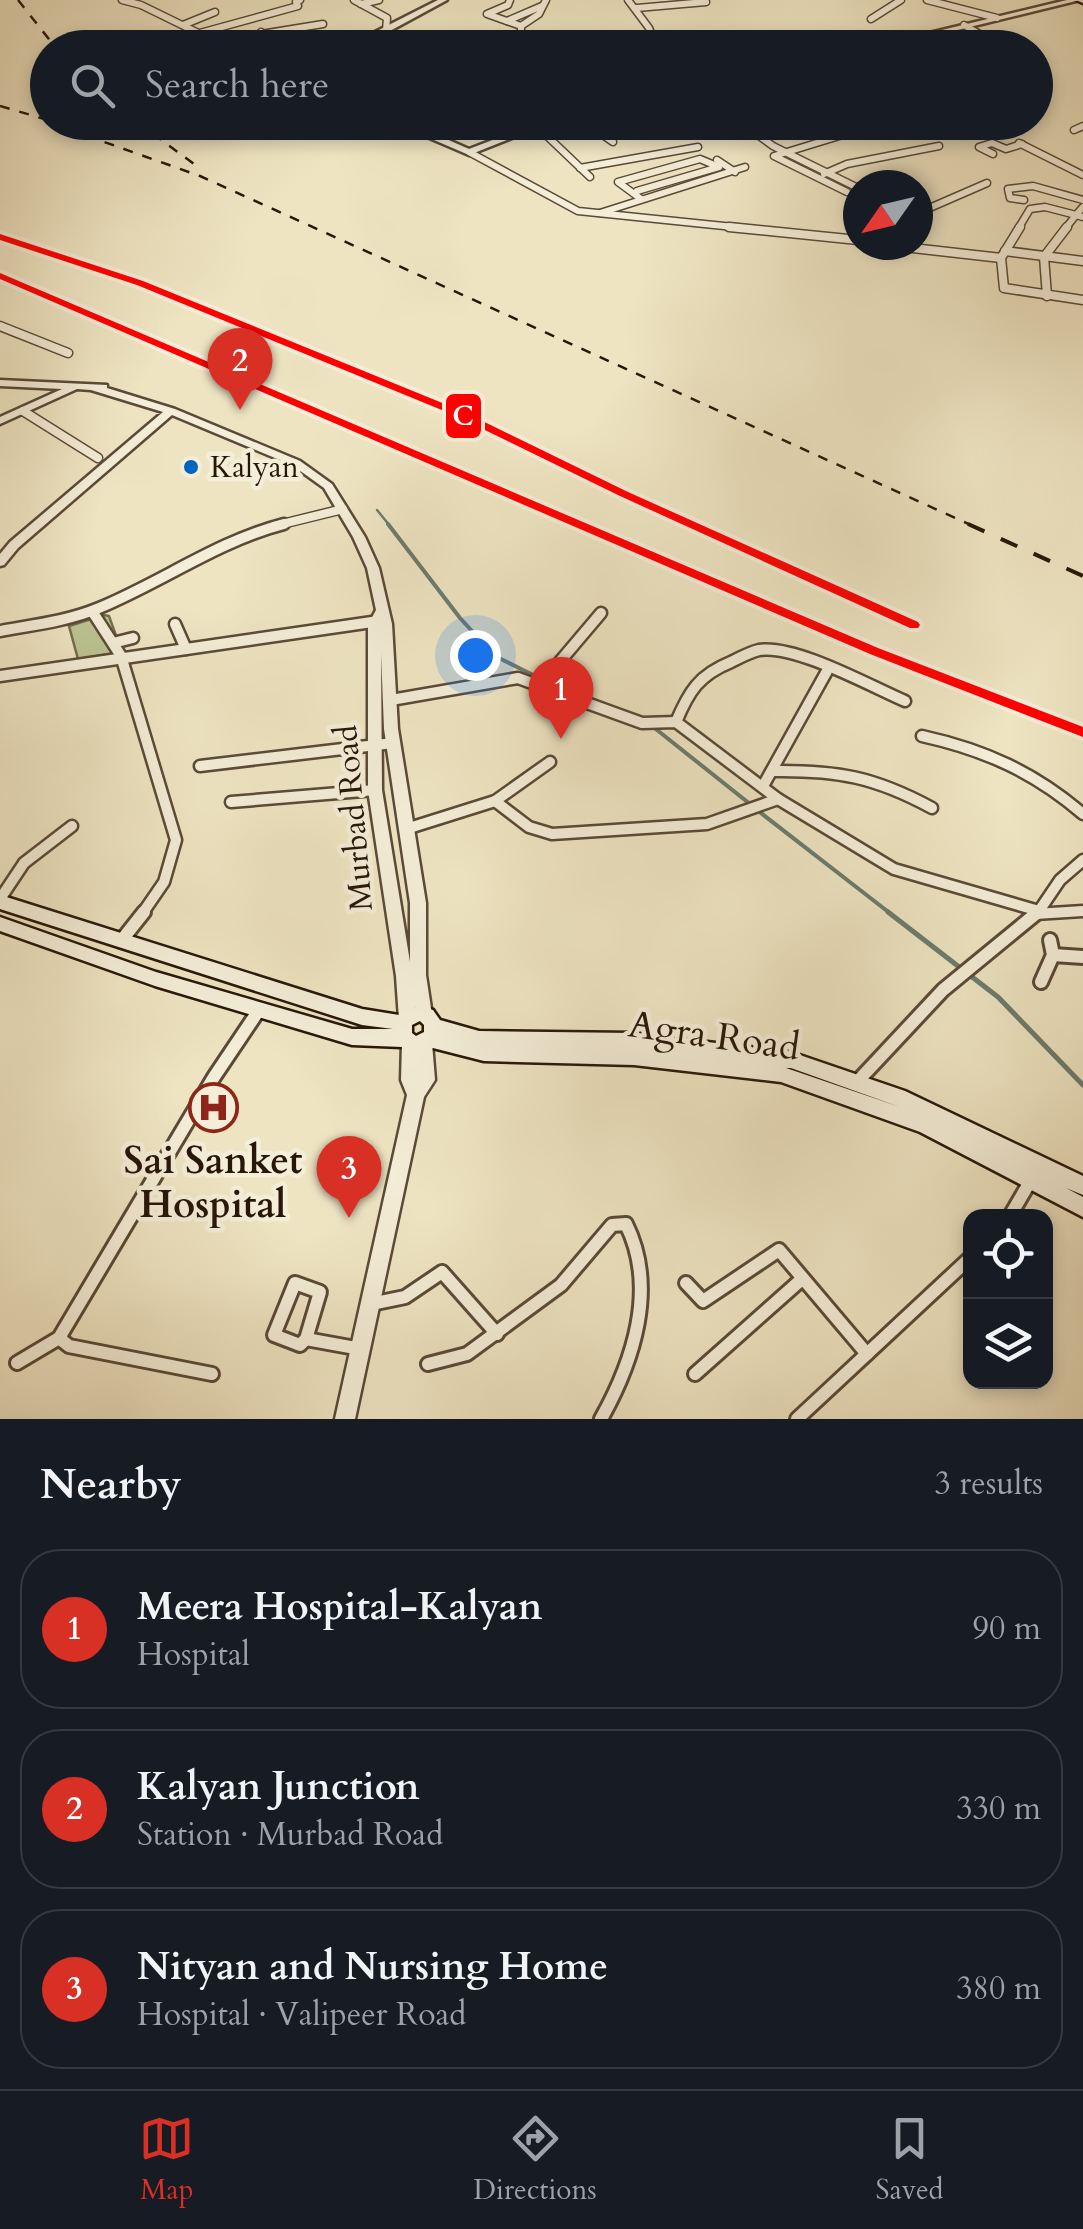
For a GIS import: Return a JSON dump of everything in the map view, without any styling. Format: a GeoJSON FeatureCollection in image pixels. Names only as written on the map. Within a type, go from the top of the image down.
{"type":"FeatureCollection","features":[{"type":"Feature","properties":{"kind":"main road","name":"Agra Road"},"geometry":{"type":"LineString","coordinates":[[0,900],[484,1053],[694,1062],[853,1089],[1083,1186]]}},
{"type":"Feature","properties":{"kind":"main road","name":"Agra Road"},"geometry":{"type":"LineString","coordinates":[[0,924],[156,979],[352,1037],[417,1031]]}},
{"type":"Feature","properties":{"kind":"main road","name":"Agra Road"},"geometry":{"type":"LineString","coordinates":[[853,1089],[1083,1207]]}},
{"type":"Feature","properties":{"kind":"street"},"geometry":{"type":"LineString","coordinates":[[127,0],[194,30]]}},
{"type":"Feature","properties":{"kind":"street"},"geometry":{"type":"LineString","coordinates":[[208,30],[298,6],[296,2],[300,0]]}},
{"type":"Feature","properties":{"kind":"street"},"geometry":{"type":"LineString","coordinates":[[357,2],[380,0]]}},
{"type":"Feature","properties":{"kind":"street"},"geometry":{"type":"LineString","coordinates":[[388,30],[443,0]]}},
{"type":"Feature","properties":{"kind":"street"},"geometry":{"type":"LineString","coordinates":[[510,0],[508,5],[487,14],[521,26],[536,18],[542,2]]}},
{"type":"Feature","properties":{"kind":"street"},"geometry":{"type":"LineString","coordinates":[[628,0],[648,30]]}},
{"type":"Feature","properties":{"kind":"street"},"geometry":{"type":"LineString","coordinates":[[871,19],[901,0]]}},
{"type":"Feature","properties":{"kind":"street"},"geometry":{"type":"LineString","coordinates":[[928,0],[998,18]]}},
{"type":"Feature","properties":{"kind":"street"},"geometry":{"type":"LineString","coordinates":[[945,30],[1080,0]]}},
{"type":"Feature","properties":{"kind":"street"},"geometry":{"type":"LineString","coordinates":[[357,2],[389,21],[386,30]]}},
{"type":"Feature","properties":{"kind":"street"},"geometry":{"type":"LineString","coordinates":[[506,21],[542,2]]}},
{"type":"Feature","properties":{"kind":"street"},"geometry":{"type":"LineString","coordinates":[[636,8],[706,2]]}},
{"type":"Feature","properties":{"kind":"street"},"geometry":{"type":"LineString","coordinates":[[182,24],[216,12]]}},
{"type":"Feature","properties":{"kind":"street"},"geometry":{"type":"LineString","coordinates":[[276,30],[323,24]]}},
{"type":"Feature","properties":{"kind":"street"},"geometry":{"type":"LineString","coordinates":[[964,25],[973,30]]}},
{"type":"Feature","properties":{"kind":"street"},"geometry":{"type":"LineString","coordinates":[[1074,130],[1083,126]]}},
{"type":"Feature","properties":{"kind":"street"},"geometry":{"type":"LineString","coordinates":[[441,140],[578,211],[594,215],[843,239]]}},
{"type":"Feature","properties":{"kind":"street"},"geometry":{"type":"LineString","coordinates":[[469,152],[502,140]]}},
{"type":"Feature","properties":{"kind":"street"},"geometry":{"type":"LineString","coordinates":[[552,140],[590,177]]}},
{"type":"Feature","properties":{"kind":"street"},"geometry":{"type":"LineString","coordinates":[[767,140],[843,180]]}},
{"type":"Feature","properties":{"kind":"street"},"geometry":{"type":"LineString","coordinates":[[825,140],[774,156],[843,190]]}},
{"type":"Feature","properties":{"kind":"street"},"geometry":{"type":"LineString","coordinates":[[993,154],[979,147],[992,143],[1008,149],[1021,144],[1083,174]]}},
{"type":"Feature","properties":{"kind":"street"},"geometry":{"type":"LineString","coordinates":[[815,177],[846,164],[939,146]]}},
{"type":"Feature","properties":{"kind":"street"},"geometry":{"type":"LineString","coordinates":[[580,168],[698,147]]}},
{"type":"Feature","properties":{"kind":"street"},"geometry":{"type":"LineString","coordinates":[[1049,159],[1064,154]]}},
{"type":"Feature","properties":{"kind":"street"},"geometry":{"type":"LineString","coordinates":[[736,172],[704,156],[613,180],[638,196],[736,172],[746,168]]}},
{"type":"Feature","properties":{"kind":"street"},"geometry":{"type":"LineString","coordinates":[[594,215],[719,167],[700,159],[618,182],[638,196]]}},
{"type":"Feature","properties":{"kind":"street"},"geometry":{"type":"LineString","coordinates":[[933,206],[987,183]]}},
{"type":"Feature","properties":{"kind":"street"},"geometry":{"type":"LineString","coordinates":[[1030,209],[1024,199],[1010,198],[1008,189],[1032,186],[1081,210]]}},
{"type":"Feature","properties":{"kind":"street"},"geometry":{"type":"LineString","coordinates":[[1081,210],[1046,205],[1030,209],[1003,255],[1004,288],[1014,293],[1083,300]]}},
{"type":"Feature","properties":{"kind":"street"},"geometry":{"type":"LineString","coordinates":[[1047,296],[1044,257],[1081,210]]}},
{"type":"Feature","properties":{"kind":"street"},"geometry":{"type":"LineString","coordinates":[[1072,259],[1083,248]]}},
{"type":"Feature","properties":{"kind":"street"},"geometry":{"type":"LineString","coordinates":[[933,249],[1083,261]]}},
{"type":"Feature","properties":{"kind":"street"},"geometry":{"type":"LineString","coordinates":[[0,326],[68,353]]}},
{"type":"Feature","properties":{"kind":"street","name":"Murbad Road"},"geometry":{"type":"LineString","coordinates":[[0,383],[95,388],[164,410],[296,464],[328,486],[373,568],[393,743],[418,904],[417,1031]]}},
{"type":"Feature","properties":{"kind":"street"},"geometry":{"type":"LineString","coordinates":[[0,421],[75,387]]}},
{"type":"Feature","properties":{"kind":"street"},"geometry":{"type":"LineString","coordinates":[[0,562],[14,544],[164,410]]}},
{"type":"Feature","properties":{"kind":"street"},"geometry":{"type":"LineString","coordinates":[[22,411],[98,458]]}},
{"type":"Feature","properties":{"kind":"street"},"geometry":{"type":"LineString","coordinates":[[0,631],[92,611],[177,573],[234,541],[264,529],[342,510]]}},
{"type":"Feature","properties":{"kind":"street"},"geometry":{"type":"LineString","coordinates":[[92,611],[121,656],[174,830],[176,850],[166,881],[120,940]]}},
{"type":"Feature","properties":{"kind":"street"},"geometry":{"type":"LineString","coordinates":[[540,685],[601,613]]}},
{"type":"Feature","properties":{"kind":"street"},"geometry":{"type":"LineString","coordinates":[[0,676],[380,618]]}},
{"type":"Feature","properties":{"kind":"street","name":"Murbad Road"},"geometry":{"type":"LineString","coordinates":[[380,618],[373,744],[375,790],[404,976],[417,1031]]}},
{"type":"Feature","properties":{"kind":"street"},"geometry":{"type":"LineString","coordinates":[[174,624],[186,649]]}},
{"type":"Feature","properties":{"kind":"street"},"geometry":{"type":"LineString","coordinates":[[112,643],[133,638]]}},
{"type":"Feature","properties":{"kind":"street"},"geometry":{"type":"LineString","coordinates":[[671,722],[689,690],[707,672],[758,650],[775,650],[906,702]]}},
{"type":"Feature","properties":{"kind":"street"},"geometry":{"type":"LineString","coordinates":[[762,786],[827,671]]}},
{"type":"Feature","properties":{"kind":"street"},"geometry":{"type":"LineString","coordinates":[[391,700],[507,677],[540,685],[642,723],[671,722],[778,798],[894,868],[1039,911],[1083,912]]}},
{"type":"Feature","properties":{"kind":"street"},"geometry":{"type":"LineString","coordinates":[[689,690],[702,694]]}},
{"type":"Feature","properties":{"kind":"street"},"geometry":{"type":"LineString","coordinates":[[922,736],[1006,758],[1083,814]]}},
{"type":"Feature","properties":{"kind":"street"},"geometry":{"type":"LineString","coordinates":[[200,766],[393,743]]}},
{"type":"Feature","properties":{"kind":"street"},"geometry":{"type":"LineString","coordinates":[[406,829],[495,801],[550,762]]}},
{"type":"Feature","properties":{"kind":"street"},"geometry":{"type":"LineString","coordinates":[[772,770],[842,770],[872,776],[932,808]]}},
{"type":"Feature","properties":{"kind":"street"},"geometry":{"type":"LineString","coordinates":[[231,802],[375,790]]}},
{"type":"Feature","properties":{"kind":"street"},"geometry":{"type":"LineString","coordinates":[[495,801],[530,827],[552,834],[707,824],[735,817],[778,798]]}},
{"type":"Feature","properties":{"kind":"street"},"geometry":{"type":"LineString","coordinates":[[0,900],[24,863],[72,826]]}},
{"type":"Feature","properties":{"kind":"street"},"geometry":{"type":"LineString","coordinates":[[853,1089],[943,990],[1039,911],[1060,880],[1083,860]]}},
{"type":"Feature","properties":{"kind":"street"},"geometry":{"type":"LineString","coordinates":[[1041,982],[1053,954],[1050,940]]}},
{"type":"Feature","properties":{"kind":"street"},"geometry":{"type":"LineString","coordinates":[[1053,954],[1083,957]]}},
{"type":"Feature","properties":{"kind":"street"},"geometry":{"type":"LineString","coordinates":[[17,1364],[59,1338],[214,1077],[259,1010]]}},
{"type":"Feature","properties":{"kind":"street"},"geometry":{"type":"LineString","coordinates":[[345,1419],[416,1096],[426,1080],[417,1031]]}},
{"type":"Feature","properties":{"kind":"street"},"geometry":{"type":"LineString","coordinates":[[1014,1209],[1030,1180]]}},
{"type":"Feature","properties":{"kind":"street"},"geometry":{"type":"LineString","coordinates":[[428,1364],[467,1354],[497,1334],[562,1285],[612,1224],[626,1224],[632,1234],[637,1264],[635,1344],[622,1381],[601,1419]]}},
{"type":"Feature","properties":{"kind":"street"},"geometry":{"type":"LineString","coordinates":[[686,1283],[699,1298],[706,1300],[778,1249],[866,1354]]}},
{"type":"Feature","properties":{"kind":"street"},"geometry":{"type":"LineString","coordinates":[[796,1419],[963,1264]]}},
{"type":"Feature","properties":{"kind":"street"},"geometry":{"type":"LineString","coordinates":[[371,1304],[405,1297],[442,1272],[497,1334]]}},
{"type":"Feature","properties":{"kind":"street"},"geometry":{"type":"LineString","coordinates":[[696,1374],[802,1278]]}},
{"type":"Feature","properties":{"kind":"street"},"geometry":{"type":"LineString","coordinates":[[59,1338],[69,1346],[212,1374]]}},
{"type":"Feature","properties":{"kind":"street"},"geometry":{"type":"LineString","coordinates":[[306,1339],[362,1350]]}},
{"type":"Feature","properties":{"kind":"green space"},"geometry":{"type":"Polygon","coordinates":[[[109,616],[122,652],[78,659],[69,626],[109,616]]]}},
{"type":"Feature","properties":{"kind":"waterway"},"geometry":{"type":"LineString","coordinates":[[377,510],[390,526]]}},
{"type":"Feature","properties":{"kind":"waterway"},"geometry":{"type":"LineString","coordinates":[[388,524],[460,618],[495,656],[541,679]]}},
{"type":"Feature","properties":{"kind":"waterway"},"geometry":{"type":"LineString","coordinates":[[547,682],[645,720]]}},
{"type":"Feature","properties":{"kind":"waterway"},"geometry":{"type":"LineString","coordinates":[[652,726],[750,804]]}},
{"type":"Feature","properties":{"kind":"waterway"},"geometry":{"type":"LineString","coordinates":[[757,810],[891,914]]}},
{"type":"Feature","properties":{"kind":"waterway"},"geometry":{"type":"LineString","coordinates":[[888,912],[998,997],[1083,1085]]}},
{"type":"Feature","properties":{"kind":"railway"},"geometry":{"type":"LineString","coordinates":[[18,0],[42,30]]}},
{"type":"Feature","properties":{"kind":"railway"},"geometry":{"type":"LineString","coordinates":[[0,106],[30,115]]}},
{"type":"Feature","properties":{"kind":"railway"},"geometry":{"type":"LineString","coordinates":[[99,140],[200,176],[973,526]]}},
{"type":"Feature","properties":{"kind":"railway"},"geometry":{"type":"LineString","coordinates":[[161,140],[194,164]]}},
{"type":"Feature","properties":{"kind":"railway"},"geometry":{"type":"LineString","coordinates":[[968,524],[1083,576]]}},
{"type":"Feature","properties":{"kind":"transit line","name":"C"},"geometry":{"type":"LineString","coordinates":[[0,237],[140,283],[458,413],[624,494],[914,625]]}},
{"type":"Feature","properties":{"kind":"transit line","name":"C"},"geometry":{"type":"LineString","coordinates":[[0,276],[874,651],[1083,732]]}},
{"type":"Feature","properties":{"kind":"place","name":"Kalyan Junction"},"geometry":{"type":"Point","coordinates":[240,410]}},
{"type":"Feature","properties":{"kind":"place","name":"Kalyan"},"geometry":{"type":"Point","coordinates":[191,467]}},
{"type":"Feature","properties":{"kind":"place","name":"Meera Hospital-Kalyan"},"geometry":{"type":"Point","coordinates":[561,739]}},
{"type":"Feature","properties":{"kind":"place","name":"Sai Sanket Hospital"},"geometry":{"type":"Point","coordinates":[213,1107]}},
{"type":"Feature","properties":{"kind":"place","name":"Nityan and Nursing Home"},"geometry":{"type":"Point","coordinates":[349,1218]}}]}
